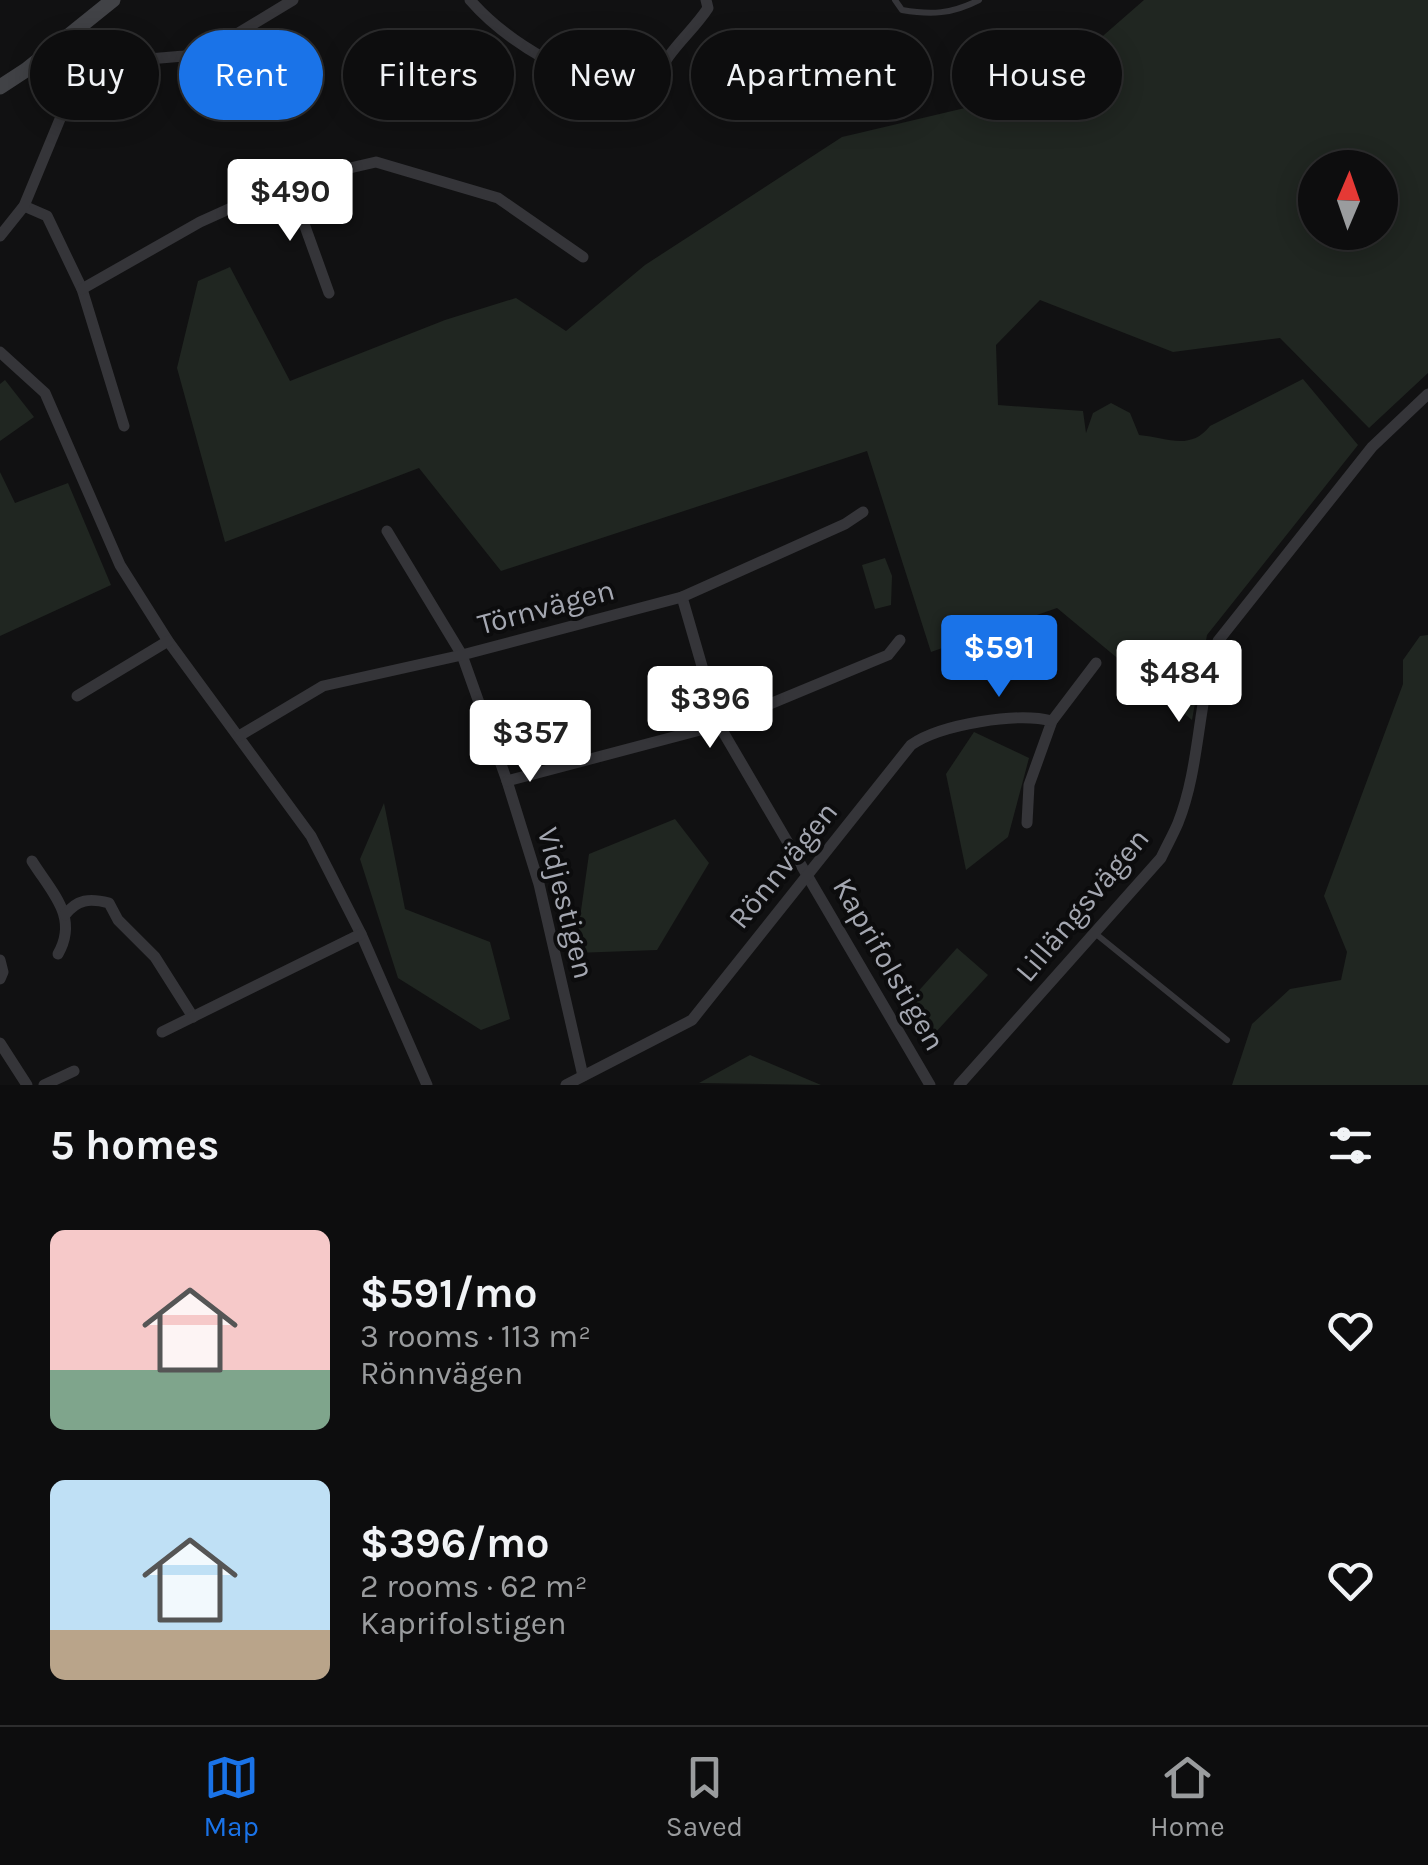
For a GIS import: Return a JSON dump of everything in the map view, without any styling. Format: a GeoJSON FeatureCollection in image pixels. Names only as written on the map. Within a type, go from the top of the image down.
{"type":"FeatureCollection","features":[{"type":"Feature","properties":{"kind":"main road"},"geometry":{"type":"LineString","coordinates":[[0,86],[26,70],[113,0]]}},
{"type":"Feature","properties":{"kind":"street"},"geometry":{"type":"LineString","coordinates":[[0,236],[24,206],[72,90],[113,62],[184,56],[216,46],[293,0]]}},
{"type":"Feature","properties":{"kind":"street"},"geometry":{"type":"LineString","coordinates":[[470,0],[511,37],[544,58],[606,87],[634,94],[656,81],[661,64],[708,8],[706,0]]}},
{"type":"Feature","properties":{"kind":"street"},"geometry":{"type":"LineString","coordinates":[[82,289],[200,222],[290,182],[376,162],[498,198],[583,257]]}},
{"type":"Feature","properties":{"kind":"street"},"geometry":{"type":"LineString","coordinates":[[290,182],[329,292]]}},
{"type":"Feature","properties":{"kind":"street"},"geometry":{"type":"LineString","coordinates":[[24,206],[47,216],[82,289],[124,426]]}},
{"type":"Feature","properties":{"kind":"street"},"geometry":{"type":"LineString","coordinates":[[0,352],[45,393],[120,565],[168,641],[310,836],[361,934],[427,1085]]}},
{"type":"Feature","properties":{"kind":"street","name":"Lillängsvägen"},"geometry":{"type":"LineString","coordinates":[[960,1085],[1161,858],[1179,822],[1208,671],[1218,641],[1372,447],[1428,394]]}},
{"type":"Feature","properties":{"kind":"street","name":"Törnvägen"},"geometry":{"type":"LineString","coordinates":[[239,736],[322,686],[462,655],[682,597],[863,512]]}},
{"type":"Feature","properties":{"kind":"street","name":"Vidjestigen"},"geometry":{"type":"LineString","coordinates":[[387,531],[462,655],[508,781],[538,884],[583,1076]]}},
{"type":"Feature","properties":{"kind":"street","name":"Kaprifolstigen"},"geometry":{"type":"LineString","coordinates":[[682,597],[719,725],[930,1085]]}},
{"type":"Feature","properties":{"kind":"street"},"geometry":{"type":"LineString","coordinates":[[508,781],[719,725],[888,655],[900,640]]}},
{"type":"Feature","properties":{"kind":"street"},"geometry":{"type":"LineString","coordinates":[[77,696],[168,641]]}},
{"type":"Feature","properties":{"kind":"street"},"geometry":{"type":"LineString","coordinates":[[1026,823],[1029,784],[1052,721],[1096,663]]}},
{"type":"Feature","properties":{"kind":"street","name":"Rönnvägen"},"geometry":{"type":"LineString","coordinates":[[566,1085],[692,1020],[911,744],[925,735],[1032,716],[1052,721]]}},
{"type":"Feature","properties":{"kind":"street"},"geometry":{"type":"LineString","coordinates":[[32,861],[65,915],[68,936],[58,954]]}},
{"type":"Feature","properties":{"kind":"street"},"geometry":{"type":"LineString","coordinates":[[65,915],[72,906],[86,900],[109,904],[118,920],[154,957],[192,1016]]}},
{"type":"Feature","properties":{"kind":"street"},"geometry":{"type":"LineString","coordinates":[[162,1032],[361,934]]}},
{"type":"Feature","properties":{"kind":"street"},"geometry":{"type":"LineString","coordinates":[[0,960],[0,980]]}},
{"type":"Feature","properties":{"kind":"street"},"geometry":{"type":"LineString","coordinates":[[0,1043],[27,1085]]}},
{"type":"Feature","properties":{"kind":"street"},"geometry":{"type":"LineString","coordinates":[[44,1085],[74,1071]]}},
{"type":"Feature","properties":{"kind":"lane"},"geometry":{"type":"LineString","coordinates":[[895,0],[902,10],[936,15],[979,0]]}},
{"type":"Feature","properties":{"kind":"lane"},"geometry":{"type":"LineString","coordinates":[[1094,933],[1227,1040]]}},
{"type":"Feature","properties":{"kind":"shaded area"},"geometry":{"type":"Polygon","coordinates":[[[1144,0],[1428,0],[1428,373],[1369,428],[1280,338],[1173,352],[1040,300],[996,345],[998,405],[1083,411],[1086,433],[1093,413],[1111,403],[1130,413],[1139,435],[1186,441],[1303,379],[1358,445],[1207,635],[1192,720],[1057,608],[931,652],[867,451],[501,571],[419,468],[225,542],[177,368],[198,281],[230,267],[290,381],[445,320],[516,298],[566,331],[645,265],[842,137],[914,120],[932,120],[932,116],[952,111],[952,120],[1122,120],[1122,30],[1110,30],[1144,0]]]}},
{"type":"Feature","properties":{"kind":"shaded area"},"geometry":{"type":"Polygon","coordinates":[[[5,380],[34,417],[0,441],[0,384],[5,380]]]}},
{"type":"Feature","properties":{"kind":"shaded area"},"geometry":{"type":"Polygon","coordinates":[[[0,472],[15,503],[68,483],[111,585],[0,636],[0,472]]]}},
{"type":"Feature","properties":{"kind":"shaded area"},"geometry":{"type":"Polygon","coordinates":[[[885,558],[892,576],[891,605],[875,609],[862,565],[885,558]]]}},
{"type":"Feature","properties":{"kind":"shaded area"},"geometry":{"type":"Polygon","coordinates":[[[1428,635],[1428,1085],[1232,1085],[1252,1024],[1290,989],[1341,980],[1347,952],[1324,896],[1403,684],[1403,660],[1420,636],[1428,635]]]}},
{"type":"Feature","properties":{"kind":"shaded area"},"geometry":{"type":"Polygon","coordinates":[[[974,732],[1029,758],[1008,837],[966,870],[946,774],[974,732]]]}},
{"type":"Feature","properties":{"kind":"shaded area"},"geometry":{"type":"Polygon","coordinates":[[[384,803],[405,909],[490,942],[510,1019],[481,1030],[398,978],[360,859],[384,803]]]}},
{"type":"Feature","properties":{"kind":"shaded area"},"geometry":{"type":"Polygon","coordinates":[[[675,819],[709,863],[657,950],[575,953],[589,854],[675,819]]]}},
{"type":"Feature","properties":{"kind":"shaded area"},"geometry":{"type":"Polygon","coordinates":[[[957,948],[988,975],[935,1033],[906,1005],[957,948]]]}},
{"type":"Feature","properties":{"kind":"shaded area"},"geometry":{"type":"Polygon","coordinates":[[[750,1055],[821,1085],[699,1083],[750,1055]]]}}]}
